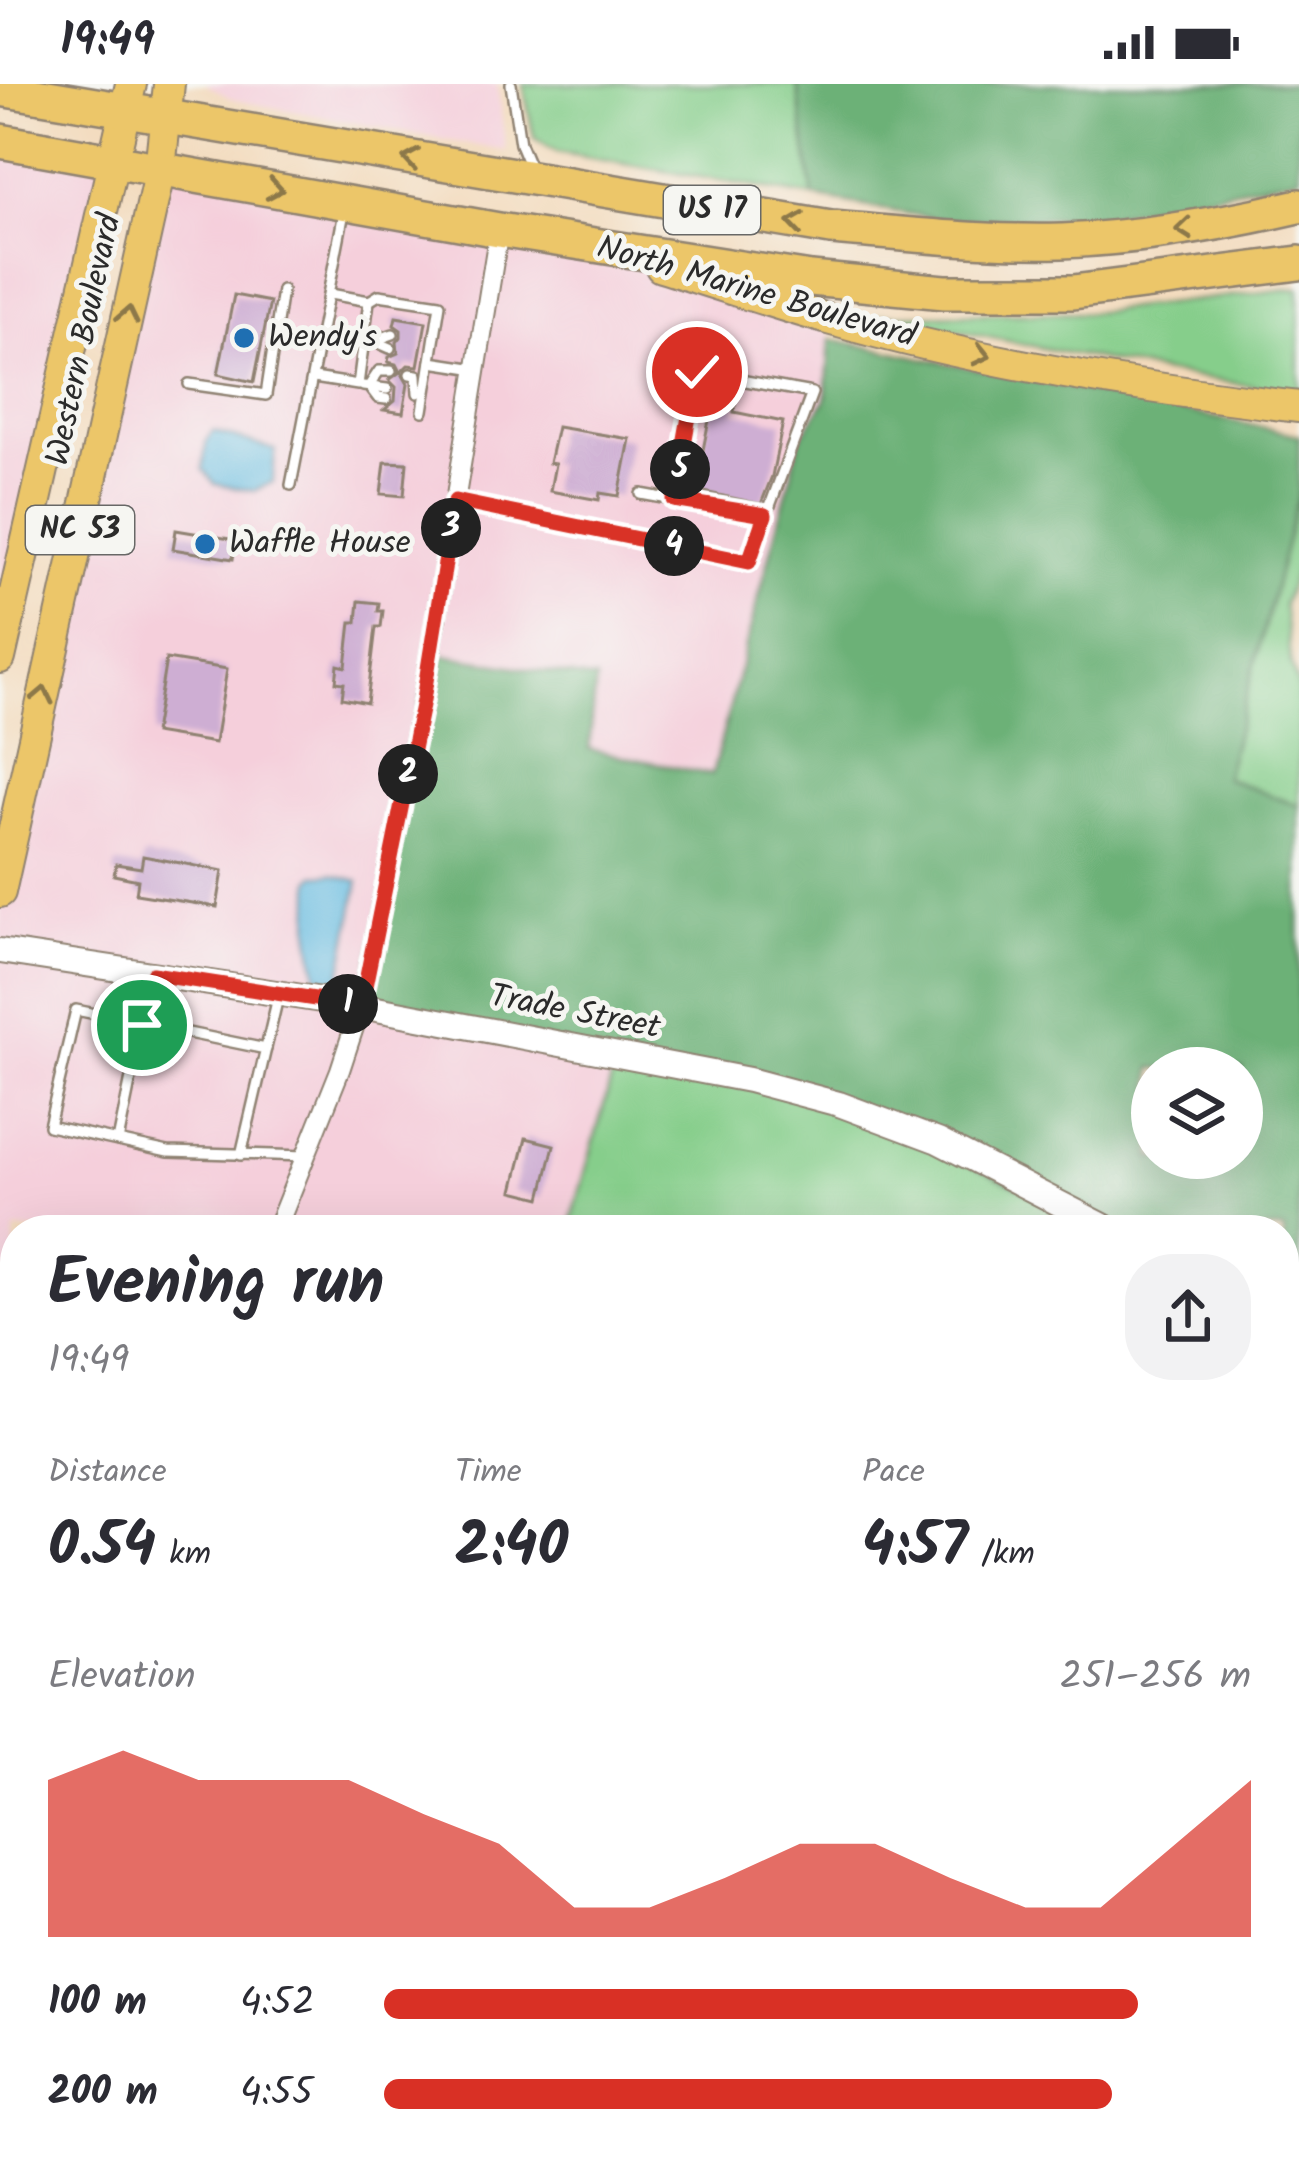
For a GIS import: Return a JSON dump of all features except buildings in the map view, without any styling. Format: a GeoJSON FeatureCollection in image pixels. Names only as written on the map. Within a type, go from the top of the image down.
{"type":"FeatureCollection","features":[{"type":"Feature","properties":{"kind":"highway","name":"North Marine Boulevard"},"geometry":{"type":"LineString","coordinates":[[0,89],[129,98],[166,119],[831,228],[1063,241],[1216,225],[1299,206]]}},
{"type":"Feature","properties":{"kind":"highway","name":"North Marine Boulevard"},"geometry":{"type":"LineString","coordinates":[[0,141],[586,243]]}},
{"type":"Feature","properties":{"kind":"highway","name":"US 17"},"geometry":{"type":"LineString","coordinates":[[586,243],[811,279],[945,292],[1073,292],[1299,263]]}},
{"type":"Feature","properties":{"kind":"main road","name":"Western Boulevard"},"geometry":{"type":"LineString","coordinates":[[0,892],[160,169],[169,84]]}},
{"type":"Feature","properties":{"kind":"main road","name":"Western Boulevard"},"geometry":{"type":"LineString","coordinates":[[0,658],[129,98]]}},
{"type":"Feature","properties":{"kind":"main road","name":"North Marine Boulevard"},"geometry":{"type":"LineString","coordinates":[[586,243],[831,320],[999,360],[1299,407]]}},
{"type":"Feature","properties":{"kind":"street"},"geometry":{"type":"LineString","coordinates":[[282,1215],[361,1006],[423,700],[500,230]]}},
{"type":"Feature","properties":{"kind":"street","name":"Trade Street"},"geometry":{"type":"LineString","coordinates":[[0,951],[361,1006],[749,1080],[839,1104],[938,1141],[1082,1215]]}},
{"type":"Feature","properties":{"kind":"lane"},"geometry":{"type":"LineString","coordinates":[[511,84],[520,144],[536,180]]}},
{"type":"Feature","properties":{"kind":"lane"},"geometry":{"type":"LineString","coordinates":[[291,485],[345,202]]}},
{"type":"Feature","properties":{"kind":"lane"},"geometry":{"type":"LineString","coordinates":[[189,384],[266,395],[282,290]]}},
{"type":"Feature","properties":{"kind":"lane"},"geometry":{"type":"LineString","coordinates":[[330,294],[440,304],[426,346],[431,362]]}},
{"type":"Feature","properties":{"kind":"lane"},"geometry":{"type":"LineString","coordinates":[[363,386],[370,338],[369,301]]}},
{"type":"Feature","properties":{"kind":"lane"},"geometry":{"type":"LineString","coordinates":[[370,338],[393,334]]}},
{"type":"Feature","properties":{"kind":"lane"},"geometry":{"type":"LineString","coordinates":[[370,338],[390,349]]}},
{"type":"Feature","properties":{"kind":"lane"},"geometry":{"type":"LineString","coordinates":[[431,362],[477,369]]}},
{"type":"Feature","properties":{"kind":"lane"},"geometry":{"type":"LineString","coordinates":[[423,412],[413,389],[431,362]]}},
{"type":"Feature","properties":{"kind":"lane"},"geometry":{"type":"LineString","coordinates":[[455,501],[749,562],[812,393],[663,366]]}},
{"type":"Feature","properties":{"kind":"lane"},"geometry":{"type":"LineString","coordinates":[[674,500],[697,372]]}},
{"type":"Feature","properties":{"kind":"lane"},"geometry":{"type":"LineString","coordinates":[[314,378],[363,386],[388,384],[378,398],[363,386]]}},
{"type":"Feature","properties":{"kind":"lane"},"geometry":{"type":"LineString","coordinates":[[641,494],[765,515]]}},
{"type":"Feature","properties":{"kind":"lane"},"geometry":{"type":"LineString","coordinates":[[118,1141],[153,974]]}},
{"type":"Feature","properties":{"kind":"lane"},"geometry":{"type":"LineString","coordinates":[[241,1155],[279,994]]}},
{"type":"Feature","properties":{"kind":"lane"},"geometry":{"type":"LineString","coordinates":[[266,1049],[76,1010],[49,1126],[168,1152],[306,1156]]}},
{"type":"Feature","properties":{"kind":"shaded area"},"geometry":{"type":"Polygon","coordinates":[[[205,84],[497,84],[506,151],[234,100],[205,84]]]}},
{"type":"Feature","properties":{"kind":"shaded area"},"geometry":{"type":"Polygon","coordinates":[[[0,141],[113,161],[0,659],[0,141]]]}},
{"type":"Feature","properties":{"kind":"shaded area"},"geometry":{"type":"Polygon","coordinates":[[[160,169],[587,243],[831,320],[826,399],[801,437],[712,776],[589,749],[596,681],[471,658],[618,1055],[573,1215],[0,1215],[0,892],[160,169]]]}},
{"type":"Feature","properties":{"kind":"green space"},"geometry":{"type":"Polygon","coordinates":[[[523,84],[797,84],[813,197],[557,152],[534,138],[523,84]]]}},
{"type":"Feature","properties":{"kind":"green space"},"geometry":{"type":"Polygon","coordinates":[[[797,84],[1299,84],[1299,176],[1101,217],[944,220],[813,197],[797,84]]]}},
{"type":"Feature","properties":{"kind":"green space"},"geometry":{"type":"Polygon","coordinates":[[[1299,288],[1299,393],[1161,372],[879,315],[1089,313],[1299,288]]]}},
{"type":"Feature","properties":{"kind":"green space"},"geometry":{"type":"Polygon","coordinates":[[[830,339],[1299,435],[1299,493],[1225,778],[1299,806],[1299,1215],[1079,1215],[839,1104],[361,1006],[431,653],[596,680],[589,749],[712,775],[801,437],[826,399],[830,339]]]}},
{"type":"Feature","properties":{"kind":"green space"},"geometry":{"type":"Polygon","coordinates":[[[1299,493],[1299,562],[1283,604],[1299,689],[1299,806],[1225,778],[1299,493]]]}},
{"type":"Feature","properties":{"kind":"green space"},"geometry":{"type":"Polygon","coordinates":[[[618,1055],[839,1104],[1079,1215],[573,1215],[618,1055]]]}},
{"type":"Feature","properties":{"kind":"water"},"geometry":{"type":"Polygon","coordinates":[[[213,431],[275,450],[273,482],[254,491],[215,484],[203,469],[206,443],[213,431]]]}},
{"type":"Feature","properties":{"kind":"water"},"geometry":{"type":"Polygon","coordinates":[[[315,875],[359,881],[336,981],[317,976],[310,931],[311,881],[315,875]]]}},
{"type":"Feature","properties":{"kind":"place","name":"Wendy's"},"geometry":{"type":"Point","coordinates":[244,338]}},
{"type":"Feature","properties":{"kind":"place","name":"Waffle House"},"geometry":{"type":"Point","coordinates":[205,544]}},
{"type":"Feature","properties":{"kind":"route"},"geometry":{"type":"LineString","coordinates":[[142,1025],[153,974],[361,1006],[423,700],[455,501],[749,562],[765,515],[674,500],[697,372]]}}]}
